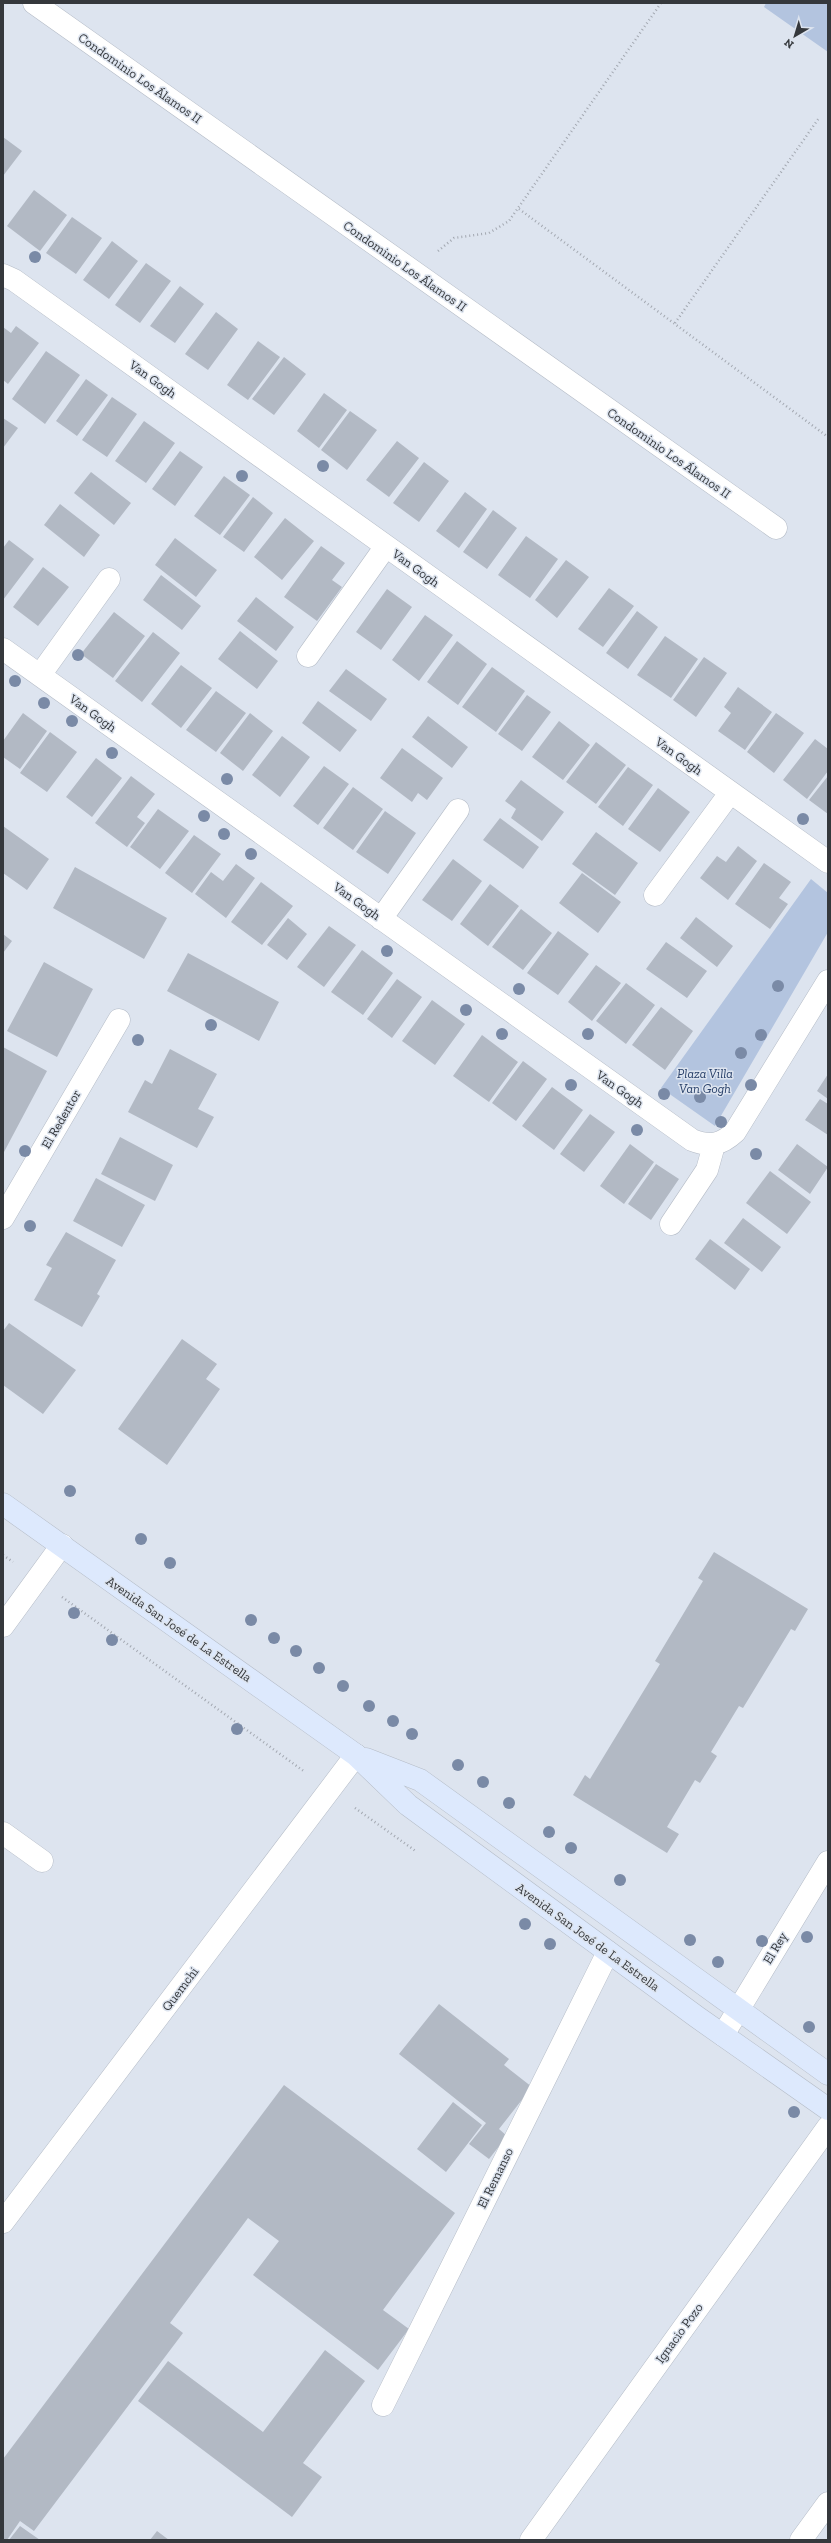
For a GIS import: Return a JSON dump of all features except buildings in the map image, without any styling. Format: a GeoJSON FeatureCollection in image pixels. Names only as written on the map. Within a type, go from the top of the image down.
{"type":"FeatureCollection","features":[{"type":"Feature","properties":{"kind":"main road","name":"Avenida San José de La Estrella"},"geometry":{"type":"LineString","coordinates":[[3,1504],[356,1755],[408,1805],[608,1952],[828,2109]]}},
{"type":"Feature","properties":{"kind":"main road","name":"Avenida San José de La Estrella"},"geometry":{"type":"LineString","coordinates":[[356,1755],[420,1780],[828,2074]]}},
{"type":"Feature","properties":{"kind":"street","name":"Condominio Los Álamos II"},"geometry":{"type":"LineString","coordinates":[[34,3],[776,528]]}},
{"type":"Feature","properties":{"kind":"street","name":"Van Gogh"},"geometry":{"type":"LineString","coordinates":[[3,275],[14,280],[828,862]]}},
{"type":"Feature","properties":{"kind":"street"},"geometry":{"type":"LineString","coordinates":[[308,656],[386,546]]}},
{"type":"Feature","properties":{"kind":"street"},"geometry":{"type":"LineString","coordinates":[[40,675],[109,579]]}},
{"type":"Feature","properties":{"kind":"street","name":"Van Gogh"},"geometry":{"type":"LineString","coordinates":[[3,649],[692,1140],[714,1145]]}},
{"type":"Feature","properties":{"kind":"street"},"geometry":{"type":"LineString","coordinates":[[655,895],[730,793]]}},
{"type":"Feature","properties":{"kind":"street"},"geometry":{"type":"LineString","coordinates":[[381,919],[458,810]]}},
{"type":"Feature","properties":{"kind":"street"},"geometry":{"type":"LineString","coordinates":[[671,1224],[707,1170],[714,1145],[726,1141],[735,1132],[828,981]]}},
{"type":"Feature","properties":{"kind":"street","name":"El Redentor"},"geometry":{"type":"LineString","coordinates":[[3,1218],[119,1020]]}},
{"type":"Feature","properties":{"kind":"street"},"geometry":{"type":"LineString","coordinates":[[3,1626],[62,1546]]}},
{"type":"Feature","properties":{"kind":"street","name":"Quemchi"},"geometry":{"type":"LineString","coordinates":[[3,2222],[356,1755]]}},
{"type":"Feature","properties":{"kind":"street"},"geometry":{"type":"LineString","coordinates":[[3,1834],[42,1861]]}},
{"type":"Feature","properties":{"kind":"street","name":"El Rey"},"geometry":{"type":"LineString","coordinates":[[723,2035],[828,1862]]}},
{"type":"Feature","properties":{"kind":"street","name":"El Remanso"},"geometry":{"type":"LineString","coordinates":[[383,2405],[608,1952]]}},
{"type":"Feature","properties":{"kind":"street","name":"Ignacio Pozo"},"geometry":{"type":"LineString","coordinates":[[531,2540],[828,2126]]}},
{"type":"Feature","properties":{"kind":"street"},"geometry":{"type":"LineString","coordinates":[[801,2540],[828,2503]]}},
{"type":"Feature","properties":{"kind":"path"},"geometry":{"type":"LineString","coordinates":[[421,277],[446,243],[465,235],[489,233],[509,221],[519,209],[661,3]]}},
{"type":"Feature","properties":{"kind":"path"},"geometry":{"type":"LineString","coordinates":[[675,323],[819,118]]}},
{"type":"Feature","properties":{"kind":"path"},"geometry":{"type":"LineString","coordinates":[[519,209],[828,437]]}},
{"type":"Feature","properties":{"kind":"path"},"geometry":{"type":"LineString","coordinates":[[3,1555],[420,1855]]}},
{"type":"Feature","properties":{"kind":"green space"},"geometry":{"type":"Polygon","coordinates":[[[766,3],[828,3],[828,52],[764,7],[766,3]]]}},
{"type":"Feature","properties":{"kind":"green space","name":"Plaza Villa Van Gogh"},"geometry":{"type":"Polygon","coordinates":[[[811,879],[828,893],[828,932],[715,1126],[661,1088],[811,879]]]}}]}
